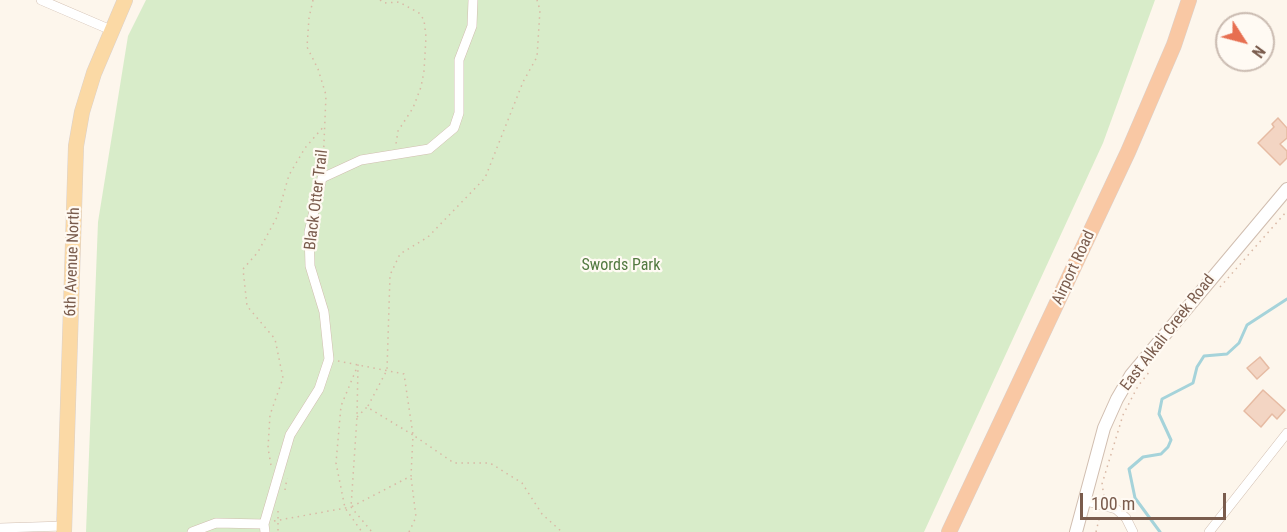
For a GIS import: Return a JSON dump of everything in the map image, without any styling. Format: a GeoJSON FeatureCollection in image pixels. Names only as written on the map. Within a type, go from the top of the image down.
{"type":"FeatureCollection","features":[{"type":"Feature","properties":{"kind":"highway","name":"Airport Road"},"geometry":{"type":"LineString","coordinates":[[949,532],[1128,152],[1174,45],[1190,0]]}},
{"type":"Feature","properties":{"kind":"main road","name":"6th Avenue North"},"geometry":{"type":"LineString","coordinates":[[64,529],[76,146],[81,112],[94,73],[125,0]]}},
{"type":"Feature","properties":{"kind":"street"},"geometry":{"type":"LineString","coordinates":[[41,0],[111,30]]}},
{"type":"Feature","properties":{"kind":"street"},"geometry":{"type":"LineString","coordinates":[[322,178],[361,160],[429,150],[454,128],[459,113],[459,60],[472,26],[473,0]]}},
{"type":"Feature","properties":{"kind":"street","name":"Black Otter Trail"},"geometry":{"type":"LineString","coordinates":[[265,528],[290,435],[320,389],[329,359],[324,312],[310,266],[309,232],[322,178]]}},
{"type":"Feature","properties":{"kind":"street","name":"East Alkali Creek Road"},"geometry":{"type":"LineString","coordinates":[[1076,532],[1104,428],[1131,375],[1287,189]]}},
{"type":"Feature","properties":{"kind":"street"},"geometry":{"type":"LineString","coordinates":[[1209,532],[1287,433]]}},
{"type":"Feature","properties":{"kind":"street"},"geometry":{"type":"LineString","coordinates":[[1086,501],[1116,509],[1126,518],[1132,532]]}},
{"type":"Feature","properties":{"kind":"street"},"geometry":{"type":"LineString","coordinates":[[192,532],[216,523],[265,528]]}},
{"type":"Feature","properties":{"kind":"street"},"geometry":{"type":"LineString","coordinates":[[0,528],[64,529]]}},
{"type":"Feature","properties":{"kind":"path","name":"Black Otter Trail"},"geometry":{"type":"LineString","coordinates":[[313,0],[307,47],[318,69],[326,95],[322,178]]}},
{"type":"Feature","properties":{"kind":"path"},"geometry":{"type":"LineString","coordinates":[[380,0],[384,3],[399,2],[418,12],[423,20],[426,37],[421,87],[398,131],[395,156]]}},
{"type":"Feature","properties":{"kind":"path"},"geometry":{"type":"LineString","coordinates":[[357,417],[368,407],[387,370],[390,275],[400,254],[428,237],[485,178],[524,82],[537,57],[540,10],[537,0]]}},
{"type":"Feature","properties":{"kind":"path"},"geometry":{"type":"LineString","coordinates":[[281,497],[288,478],[271,469],[268,448],[270,414],[283,378],[275,339],[247,306],[243,269],[258,252],[277,217],[289,175],[305,148],[325,125]]}},
{"type":"Feature","properties":{"kind":"path"},"geometry":{"type":"LineString","coordinates":[[1221,286],[1287,211]]}},
{"type":"Feature","properties":{"kind":"path"},"geometry":{"type":"LineString","coordinates":[[329,359],[404,374],[413,435],[411,476],[416,517],[409,532]]}},
{"type":"Feature","properties":{"kind":"path"},"geometry":{"type":"LineString","coordinates":[[358,365],[351,507],[372,532]]}},
{"type":"Feature","properties":{"kind":"path"},"geometry":{"type":"LineString","coordinates":[[358,365],[340,406],[336,463],[345,508],[362,532]]}},
{"type":"Feature","properties":{"kind":"path"},"geometry":{"type":"LineString","coordinates":[[1096,532],[1104,491],[1102,484],[1123,415],[1138,386],[1151,369]]}},
{"type":"Feature","properties":{"kind":"path"},"geometry":{"type":"LineString","coordinates":[[368,407],[454,463],[490,463],[522,483],[542,514],[562,532]]}},
{"type":"Feature","properties":{"kind":"path"},"geometry":{"type":"LineString","coordinates":[[265,528],[278,520],[351,507],[411,476]]}},
{"type":"Feature","properties":{"kind":"path"},"geometry":{"type":"LineString","coordinates":[[278,510],[278,532]]}},
{"type":"Feature","properties":{"kind":"green space","name":"Swords Park"},"geometry":{"type":"Polygon","coordinates":[[[146,0],[1155,0],[1103,143],[924,532],[86,532],[98,222],[128,36],[146,0]]]}},
{"type":"Feature","properties":{"kind":"building"},"geometry":{"type":"Polygon","coordinates":[[[1278,118],[1287,128],[1287,138],[1280,144],[1287,151],[1287,158],[1280,165],[1258,143],[1274,127],[1272,124],[1278,118]]]}},
{"type":"Feature","properties":{"kind":"building"},"geometry":{"type":"Polygon","coordinates":[[[1260,357],[1269,368],[1257,379],[1247,368],[1260,357]]]}},
{"type":"Feature","properties":{"kind":"building"},"geometry":{"type":"Polygon","coordinates":[[[1263,390],[1285,410],[1277,419],[1272,414],[1261,427],[1244,411],[1263,390]]]}},
{"type":"Feature","properties":{"kind":"waterway"},"geometry":{"type":"LineString","coordinates":[[1160,532],[1135,498],[1129,469],[1143,457],[1161,454],[1168,447],[1171,440],[1159,414],[1162,399],[1193,383],[1197,367],[1204,356],[1227,354],[1239,343],[1247,325],[1287,299]]}}]}
